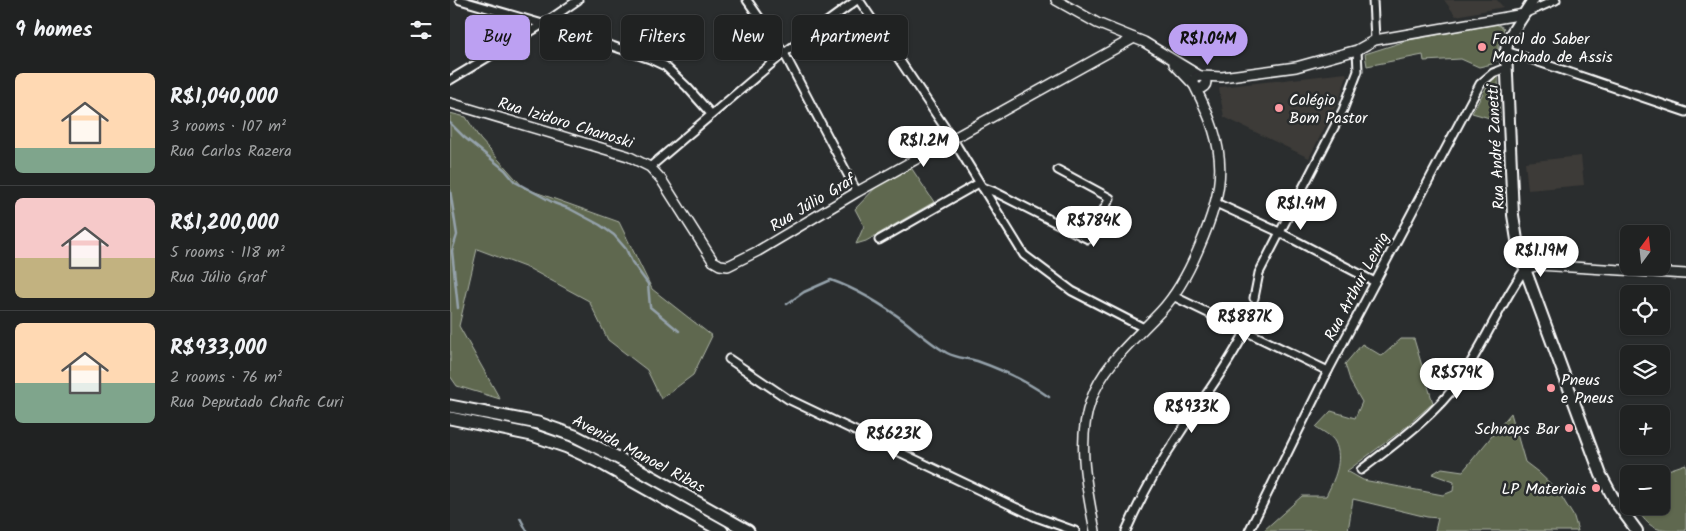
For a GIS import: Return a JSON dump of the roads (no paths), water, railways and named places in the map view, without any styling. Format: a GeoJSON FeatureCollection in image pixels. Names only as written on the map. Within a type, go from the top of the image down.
{"type":"FeatureCollection","features":[{"type":"Feature","properties":{"kind":"main road"},"geometry":{"type":"LineString","coordinates":[[1524,14],[1533,0]]}},
{"type":"Feature","properties":{"kind":"main road","name":"Rua André Zanetti"},"geometry":{"type":"LineString","coordinates":[[1524,14],[1508,40],[1506,51],[1513,215],[1517,240],[1525,268],[1601,475],[1615,501],[1637,530]]}},
{"type":"Feature","properties":{"kind":"main road","name":"Avenida Manoel Ribas"},"geometry":{"type":"LineString","coordinates":[[450,406],[550,426],[588,442],[748,531]]}},
{"type":"Feature","properties":{"kind":"main road","name":"Avenida Manoel Ribas"},"geometry":{"type":"LineString","coordinates":[[450,418],[546,439],[572,449],[722,531]]}},
{"type":"Feature","properties":{"kind":"main road"},"geometry":{"type":"LineString","coordinates":[[597,461],[616,462],[620,459]]}},
{"type":"Feature","properties":{"kind":"street"},"geometry":{"type":"LineString","coordinates":[[460,0],[540,23]]}},
{"type":"Feature","properties":{"kind":"street"},"geometry":{"type":"LineString","coordinates":[[556,15],[578,0]]}},
{"type":"Feature","properties":{"kind":"street"},"geometry":{"type":"LineString","coordinates":[[747,0],[784,53],[857,192]]}},
{"type":"Feature","properties":{"kind":"street"},"geometry":{"type":"LineString","coordinates":[[650,167],[784,53],[858,0],[952,138],[1024,255],[1072,291],[1144,328]]}},
{"type":"Feature","properties":{"kind":"street"},"geometry":{"type":"LineString","coordinates":[[1056,0],[1097,23],[1134,38],[1161,52],[1200,82],[1219,152],[1220,180],[1216,203],[1197,252],[1173,296],[1161,312],[1122,350],[1108,368],[1096,388],[1088,407],[1084,431],[1084,460],[1095,531]]}},
{"type":"Feature","properties":{"kind":"street"},"geometry":{"type":"LineString","coordinates":[[1373,0],[1375,40]]}},
{"type":"Feature","properties":{"kind":"street"},"geometry":{"type":"LineString","coordinates":[[1200,82],[1222,77],[1296,67],[1357,50],[1375,40],[1524,14],[1556,0]]}},
{"type":"Feature","properties":{"kind":"street"},"geometry":{"type":"LineString","coordinates":[[450,80],[540,26]]}},
{"type":"Feature","properties":{"kind":"street","name":"Rua Júlio Graf"},"geometry":{"type":"LineString","coordinates":[[713,261],[720,265],[728,266],[758,251],[952,138],[1134,38]]}},
{"type":"Feature","properties":{"kind":"street"},"geometry":{"type":"LineString","coordinates":[[611,46],[650,58],[665,66],[712,114]]}},
{"type":"Feature","properties":{"kind":"street"},"geometry":{"type":"LineString","coordinates":[[1254,298],[1259,273],[1343,110],[1358,71],[1357,50]]}},
{"type":"Feature","properties":{"kind":"street"},"geometry":{"type":"LineString","coordinates":[[1506,51],[1686,112]]}},
{"type":"Feature","properties":{"kind":"street","name":"Rua Arthur Leinig"},"geometry":{"type":"LineString","coordinates":[[1249,531],[1328,371],[1480,84],[1493,73],[1506,68]]}},
{"type":"Feature","properties":{"kind":"street","name":"Rua Izidoro Chanoski"},"geometry":{"type":"LineString","coordinates":[[450,103],[628,156],[650,167],[661,179],[713,261]]}},
{"type":"Feature","properties":{"kind":"street"},"geometry":{"type":"LineString","coordinates":[[980,185],[1088,239],[1110,198],[1058,170]]}},
{"type":"Feature","properties":{"kind":"street"},"geometry":{"type":"LineString","coordinates":[[879,240],[980,185]]}},
{"type":"Feature","properties":{"kind":"street"},"geometry":{"type":"LineString","coordinates":[[1216,203],[1280,232],[1375,282]]}},
{"type":"Feature","properties":{"kind":"street"},"geometry":{"type":"LineString","coordinates":[[1361,470],[1424,421],[1458,382],[1482,346],[1508,293],[1525,268],[1539,265],[1686,274]]}},
{"type":"Feature","properties":{"kind":"street"},"geometry":{"type":"LineString","coordinates":[[1173,296],[1328,371]]}},
{"type":"Feature","properties":{"kind":"street"},"geometry":{"type":"LineString","coordinates":[[1126,531],[1141,498],[1179,434],[1237,349],[1245,332]]}},
{"type":"Feature","properties":{"kind":"street"},"geometry":{"type":"LineString","coordinates":[[729,359],[788,399],[1036,517],[1075,531]]}},
{"type":"Feature","properties":{"kind":"waterway"},"geometry":{"type":"LineString","coordinates":[[450,123],[464,137],[505,170],[515,182],[600,225],[614,235],[626,249],[632,262],[648,284],[650,307],[679,331]]}},
{"type":"Feature","properties":{"kind":"waterway"},"geometry":{"type":"LineString","coordinates":[[450,190],[457,235],[452,251],[458,308]]}},
{"type":"Feature","properties":{"kind":"waterway"},"geometry":{"type":"LineString","coordinates":[[787,304],[804,292],[831,280],[851,288],[880,304],[947,353],[996,368],[1023,381],[1049,397]]}},
{"type":"Feature","properties":{"kind":"waterway"},"geometry":{"type":"LineString","coordinates":[[520,518],[527,531]]}},
{"type":"Feature","properties":{"kind":"place","name":"Farol do Saber Machado de Assis"},"geometry":{"type":"Point","coordinates":[1482,47]}},
{"type":"Feature","properties":{"kind":"place","name":"Colégio Bom Pastor"},"geometry":{"type":"Point","coordinates":[1279,108]}},
{"type":"Feature","properties":{"kind":"place","name":"Pneus e Pneus"},"geometry":{"type":"Point","coordinates":[1551,388]}},
{"type":"Feature","properties":{"kind":"place","name":"Schnaps Bar"},"geometry":{"type":"Point","coordinates":[1569,428]}},
{"type":"Feature","properties":{"kind":"place","name":"LP Materiais"},"geometry":{"type":"Point","coordinates":[1596,488]}}]}
